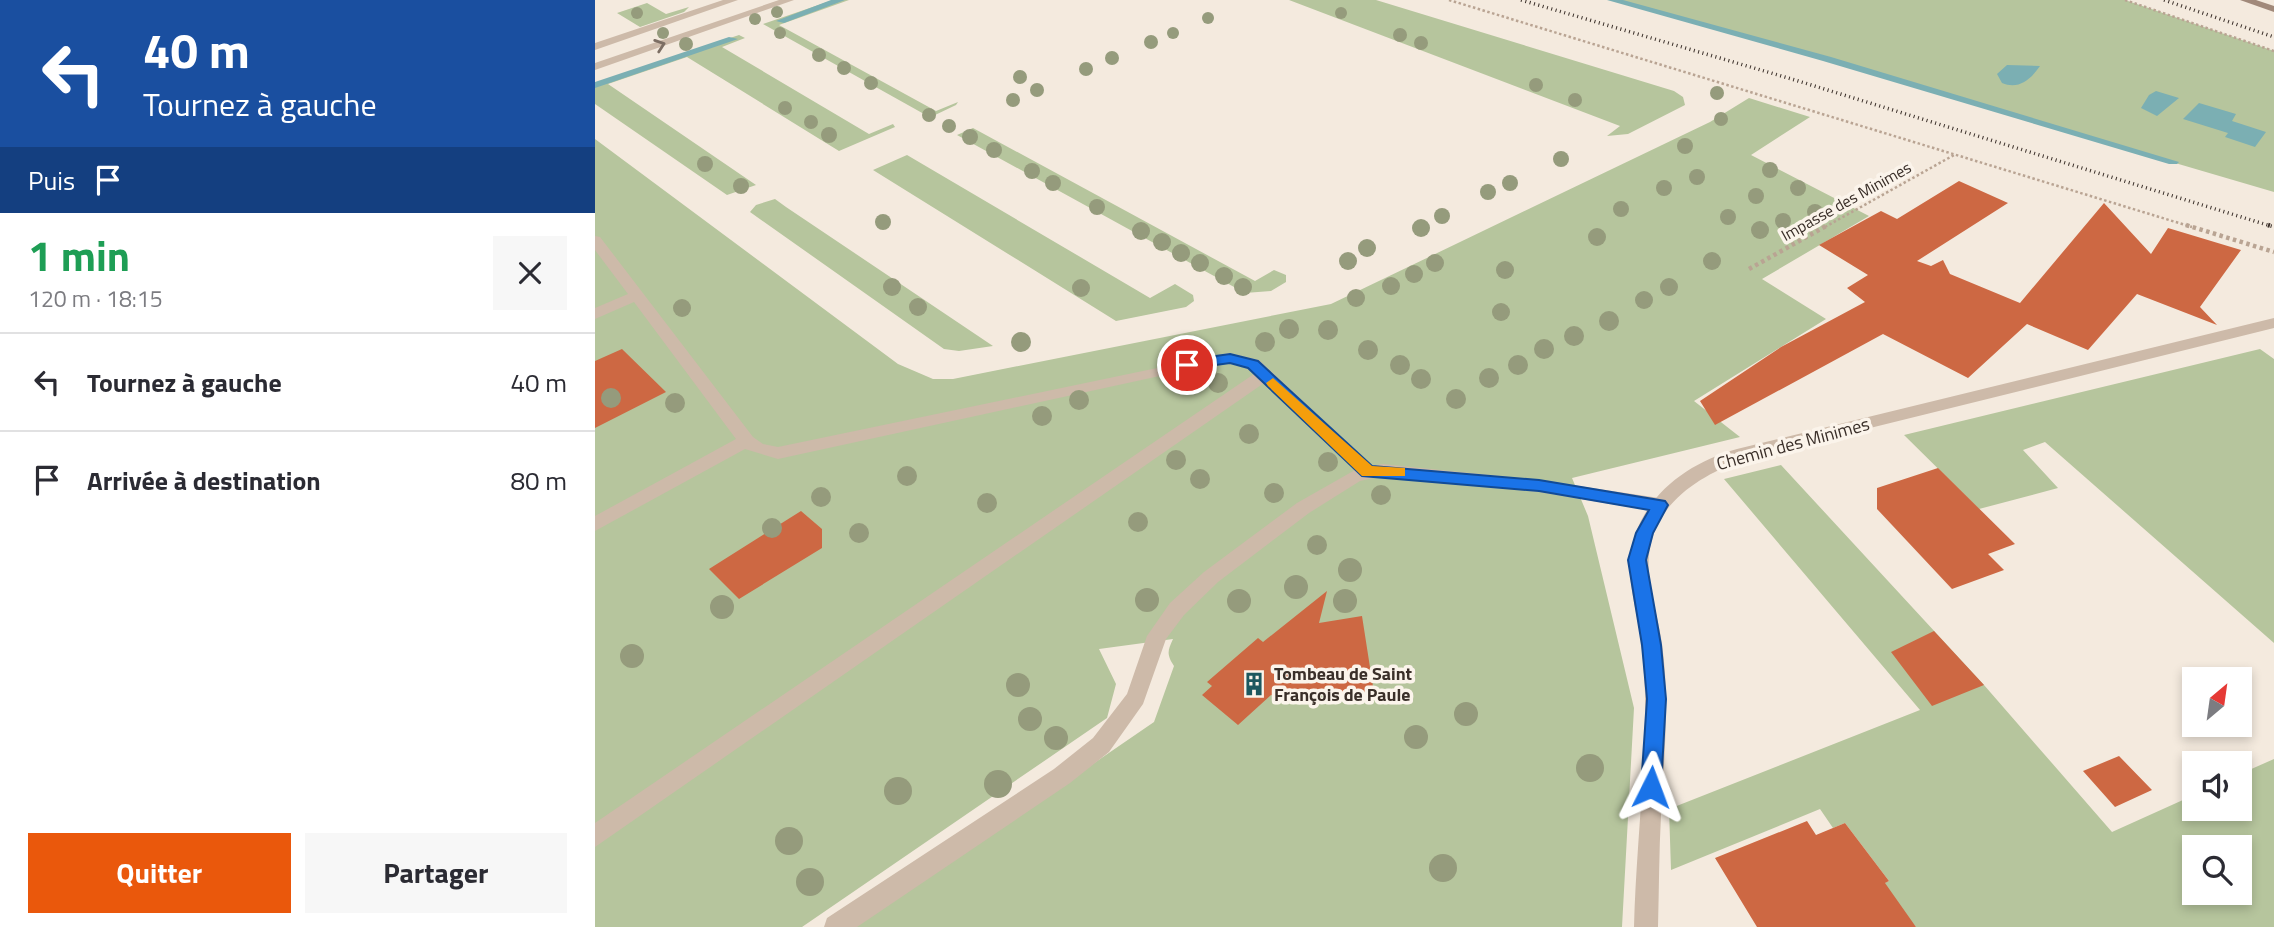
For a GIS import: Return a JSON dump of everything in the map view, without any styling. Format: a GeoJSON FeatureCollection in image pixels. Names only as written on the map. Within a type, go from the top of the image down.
{"type":"FeatureCollection","features":[{"type":"Feature","properties":{"kind":"street"},"geometry":{"type":"LineString","coordinates":[[701,0],[735,19]]}},
{"type":"Feature","properties":{"kind":"street"},"geometry":{"type":"LineString","coordinates":[[595,47],[733,0]]}},
{"type":"Feature","properties":{"kind":"street"},"geometry":{"type":"LineString","coordinates":[[595,67],[789,0]]}},
{"type":"Feature","properties":{"kind":"street"},"geometry":{"type":"LineString","coordinates":[[2245,0],[2274,9]]}},
{"type":"Feature","properties":{"kind":"street"},"geometry":{"type":"LineString","coordinates":[[595,240],[751,446],[778,453],[1215,359],[1243,361],[1264,375],[1368,472]]}},
{"type":"Feature","properties":{"kind":"street"},"geometry":{"type":"LineString","coordinates":[[595,314],[637,295]]}},
{"type":"Feature","properties":{"kind":"street","name":"Chemin des Minimes"},"geometry":{"type":"LineString","coordinates":[[1646,927],[1656,699],[1652,645],[1637,560],[1644,533],[1659,505],[1687,477],[1737,456],[2274,323]]}},
{"type":"Feature","properties":{"kind":"street"},"geometry":{"type":"LineString","coordinates":[[595,836],[1264,375]]}},
{"type":"Feature","properties":{"kind":"street"},"geometry":{"type":"LineString","coordinates":[[595,524],[747,441]]}},
{"type":"Feature","properties":{"kind":"street"},"geometry":{"type":"LineString","coordinates":[[836,927],[1062,776],[1101,745],[1136,698],[1157,636],[1177,608],[1211,578],[1303,508],[1355,476],[1382,470],[1539,486],[1659,505]]}},
{"type":"Feature","properties":{"kind":"path"},"geometry":{"type":"LineString","coordinates":[[1449,0],[2274,252]]}},
{"type":"Feature","properties":{"kind":"path"},"geometry":{"type":"LineString","coordinates":[[2125,0],[2274,51]]}},
{"type":"Feature","properties":{"kind":"path","name":"Impasse des Minimes"},"geometry":{"type":"LineString","coordinates":[[1749,269],[1954,155]]}},
{"type":"Feature","properties":{"kind":"green space"},"geometry":{"type":"Polygon","coordinates":[[[833,0],[849,0],[779,25],[936,111],[958,102],[956,105],[933,116],[924,114],[763,24],[833,0]]]}},
{"type":"Feature","properties":{"kind":"green space"},"geometry":{"type":"Polygon","coordinates":[[[1289,0],[1376,0],[1674,91],[1683,97],[1685,105],[1628,134],[1607,136],[1620,126],[1289,0]]]}},
{"type":"Feature","properties":{"kind":"green space"},"geometry":{"type":"Polygon","coordinates":[[[1620,0],[2125,0],[2274,51],[2274,192],[1620,0]]]}},
{"type":"Feature","properties":{"kind":"green space"},"geometry":{"type":"Polygon","coordinates":[[[647,3],[666,14],[689,7],[684,12],[640,27],[617,13],[647,3]]]}},
{"type":"Feature","properties":{"kind":"green space"},"geometry":{"type":"Polygon","coordinates":[[[739,35],[745,38],[722,47],[869,134],[893,124],[895,127],[839,151],[687,57],[608,84],[756,185],[727,195],[595,104],[595,83],[739,35]]]}},
{"type":"Feature","properties":{"kind":"green space"},"geometry":{"type":"Polygon","coordinates":[[[1749,98],[1810,117],[1751,155],[1869,216],[1762,279],[1826,319],[1694,401],[1740,437],[1572,478],[1588,516],[1634,708],[1622,927],[855,927],[1154,722],[1174,666],[1169,652],[1173,639],[1099,649],[1116,684],[1107,718],[802,927],[595,927],[595,139],[898,364],[933,379],[953,379],[1331,304],[1710,122],[1749,98]]]}},
{"type":"Feature","properties":{"kind":"green space"},"geometry":{"type":"Polygon","coordinates":[[[973,128],[1255,281],[1274,270],[1286,275],[1286,282],[1271,291],[1245,293],[957,135],[973,128]]]}},
{"type":"Feature","properties":{"kind":"green space"},"geometry":{"type":"Polygon","coordinates":[[[907,155],[1150,298],[1175,284],[1193,295],[1194,301],[1186,307],[1116,321],[873,170],[907,155]]]}},
{"type":"Feature","properties":{"kind":"green space"},"geometry":{"type":"Polygon","coordinates":[[[775,199],[993,346],[959,351],[944,349],[750,212],[756,205],[775,199]]]}},
{"type":"Feature","properties":{"kind":"green space"},"geometry":{"type":"Polygon","coordinates":[[[2260,349],[2274,359],[2274,643],[2045,442],[2023,450],[2058,488],[1979,509],[1904,435],[2260,349]]]}},
{"type":"Feature","properties":{"kind":"green space"},"geometry":{"type":"Polygon","coordinates":[[[1781,465],[1984,685],[2112,832],[2182,800],[2182,821],[2252,821],[2252,769],[2274,759],[2274,927],[1916,927],[1875,887],[1889,881],[1845,823],[1833,828],[1820,809],[1671,870],[1669,809],[1920,710],[1724,479],[1781,465]]]}},
{"type":"Feature","properties":{"kind":"water"},"geometry":{"type":"Polygon","coordinates":[[[2007,65],[2040,66],[2029,79],[2008,85],[2002,83],[1997,74],[2007,65]]]}},
{"type":"Feature","properties":{"kind":"water"},"geometry":{"type":"Polygon","coordinates":[[[2156,91],[2179,98],[2157,116],[2141,108],[2149,95],[2156,91]]]}},
{"type":"Feature","properties":{"kind":"water"},"geometry":{"type":"Polygon","coordinates":[[[2199,103],[2236,114],[2232,121],[2266,132],[2255,147],[2225,137],[2228,133],[2183,119],[2199,103]]]}},
{"type":"Feature","properties":{"kind":"building"},"geometry":{"type":"Polygon","coordinates":[[[1959,181],[2008,203],[1917,261],[1931,266],[1943,260],[1950,274],[2020,303],[2104,203],[2151,254],[2168,228],[2241,250],[2200,307],[2217,325],[2137,294],[2088,350],[2027,324],[1968,378],[1883,334],[1715,425],[1700,401],[1781,347],[1865,302],[1847,288],[1868,275],[1819,245],[1881,211],[1897,219],[1959,181]]]}},
{"type":"Feature","properties":{"kind":"building"},"geometry":{"type":"Polygon","coordinates":[[[622,349],[666,392],[595,428],[595,361],[622,349]]]}},
{"type":"Feature","properties":{"kind":"building"},"geometry":{"type":"Polygon","coordinates":[[[1938,468],[2015,544],[1988,554],[2004,570],[1952,589],[1877,509],[1877,488],[1938,468]]]}},
{"type":"Feature","properties":{"kind":"building"},"geometry":{"type":"Polygon","coordinates":[[[801,511],[822,529],[822,548],[739,599],[709,569],[801,511]]]}},
{"type":"Feature","properties":{"kind":"building"},"geometry":{"type":"Polygon","coordinates":[[[1327,591],[1319,623],[1362,616],[1374,693],[1316,692],[1311,703],[1271,695],[1238,725],[1202,695],[1212,686],[1207,682],[1258,638],[1263,642],[1327,591]]]}},
{"type":"Feature","properties":{"kind":"building"},"geometry":{"type":"Polygon","coordinates":[[[1934,631],[1984,685],[1932,706],[1891,652],[1934,631]]]}},
{"type":"Feature","properties":{"kind":"building"},"geometry":{"type":"Polygon","coordinates":[[[2119,756],[2152,790],[2115,807],[2083,771],[2119,756]]]}},
{"type":"Feature","properties":{"kind":"building"},"geometry":{"type":"Polygon","coordinates":[[[1807,821],[1816,835],[1845,823],[1889,881],[1885,883],[1916,927],[1757,927],[1715,858],[1807,821]]]}},
{"type":"Feature","properties":{"kind":"waterway"},"geometry":{"type":"LineString","coordinates":[[781,21],[840,0]]}},
{"type":"Feature","properties":{"kind":"waterway"},"geometry":{"type":"LineString","coordinates":[[1612,0],[1827,59],[2173,162]]}},
{"type":"Feature","properties":{"kind":"waterway"},"geometry":{"type":"LineString","coordinates":[[595,85],[733,39]]}},
{"type":"Feature","properties":{"kind":"railway"},"geometry":{"type":"LineString","coordinates":[[1521,0],[1795,80],[2274,227],[2268,225]]}},
{"type":"Feature","properties":{"kind":"railway"},"geometry":{"type":"LineString","coordinates":[[2164,0],[2274,37]]}},
{"type":"Feature","properties":{"kind":"slow traffic"},"geometry":{"type":"LineString","coordinates":[[1273,383],[1368,472],[1399,472]]}},
{"type":"Feature","properties":{"kind":"place","name":"Tombeau de Saint François de Paule"},"geometry":{"type":"Point","coordinates":[1254,684]}},
{"type":"Feature","properties":{"kind":"route"},"geometry":{"type":"LineString","coordinates":[[1187,365],[1230,358],[1253,364],[1368,472],[1382,470],[1539,486],[1659,505],[1644,533],[1637,560],[1652,645],[1656,699],[1651,787]]}}]}
